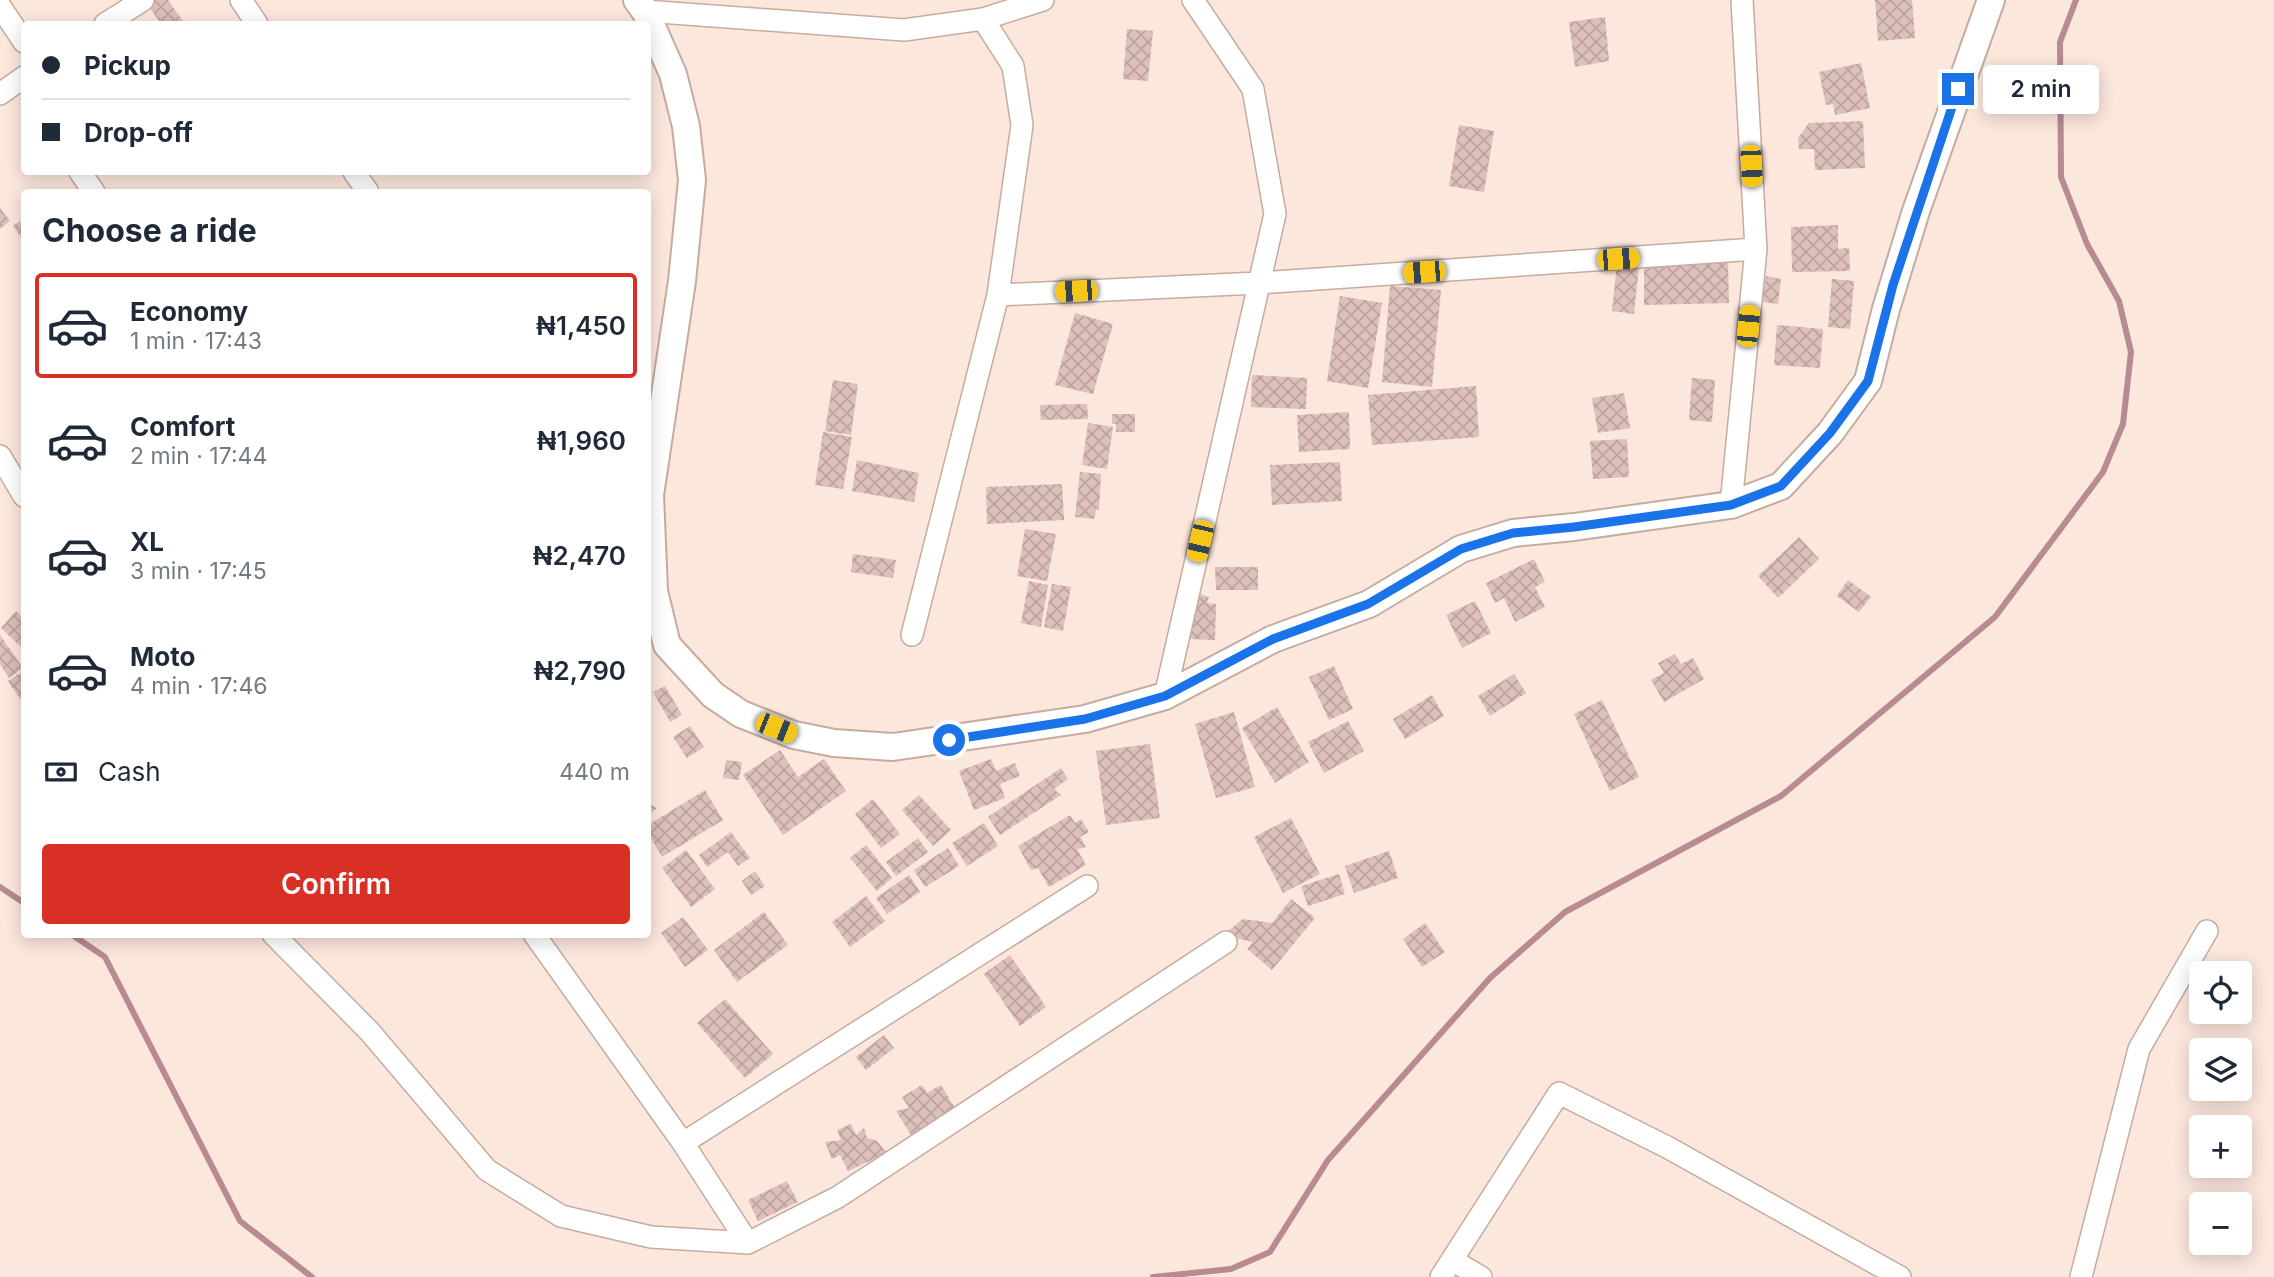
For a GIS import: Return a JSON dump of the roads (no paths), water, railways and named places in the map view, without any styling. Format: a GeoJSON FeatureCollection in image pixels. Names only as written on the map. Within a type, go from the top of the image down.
{"type":"FeatureCollection","features":[{"type":"Feature","properties":{"kind":"street"},"geometry":{"type":"LineString","coordinates":[[110,21],[143,0]]}},
{"type":"Feature","properties":{"kind":"street"},"geometry":{"type":"LineString","coordinates":[[241,0],[255,21]]}},
{"type":"Feature","properties":{"kind":"street"},"geometry":{"type":"LineString","coordinates":[[641,6],[904,30],[983,19],[1043,0]]}},
{"type":"Feature","properties":{"kind":"street"},"geometry":{"type":"LineString","coordinates":[[1165,696],[1275,214],[1253,89],[1193,0]]}},
{"type":"Feature","properties":{"kind":"street"},"geometry":{"type":"LineString","coordinates":[[1731,505],[1756,249],[1742,0]]}},
{"type":"Feature","properties":{"kind":"street"},"geometry":{"type":"LineString","coordinates":[[651,519],[654,591],[667,645],[713,695],[741,714],[794,735],[834,743],[893,747],[1085,719],[1165,696],[1273,639],[1368,604],[1461,549],[1513,533],[1731,505],[1781,486],[1830,433],[1868,381],[1886,309],[1916,211],[1991,0]]}},
{"type":"Feature","properties":{"kind":"street"},"geometry":{"type":"LineString","coordinates":[[0,6],[21,38]]}},
{"type":"Feature","properties":{"kind":"street"},"geometry":{"type":"LineString","coordinates":[[912,635],[998,295],[1022,125],[1013,66],[983,19]]}},
{"type":"Feature","properties":{"kind":"street"},"geometry":{"type":"LineString","coordinates":[[651,27],[673,74],[685,126],[692,180],[682,281],[651,466]]}},
{"type":"Feature","properties":{"kind":"street"},"geometry":{"type":"LineString","coordinates":[[0,94],[21,83]]}},
{"type":"Feature","properties":{"kind":"street"},"geometry":{"type":"LineString","coordinates":[[998,295],[1258,283],[1756,249]]}},
{"type":"Feature","properties":{"kind":"street"},"geometry":{"type":"LineString","coordinates":[[0,456],[21,491]]}},
{"type":"Feature","properties":{"kind":"street"},"geometry":{"type":"LineString","coordinates":[[683,1143],[1087,886]]}},
{"type":"Feature","properties":{"kind":"street"},"geometry":{"type":"LineString","coordinates":[[2081,1277],[2139,1049],[2207,931]]}},
{"type":"Feature","properties":{"kind":"street"},"geometry":{"type":"LineString","coordinates":[[277,938],[370,1032],[487,1170],[561,1216],[651,1237],[748,1243],[838,1197],[1226,942]]}},
{"type":"Feature","properties":{"kind":"street"},"geometry":{"type":"LineString","coordinates":[[537,938],[683,1143],[748,1243]]}},
{"type":"Feature","properties":{"kind":"street"},"geometry":{"type":"LineString","coordinates":[[1481,1277],[1447,1269],[1559,1093],[1667,1147],[1900,1277]]}},
{"type":"Feature","properties":{"kind":"waterway"},"geometry":{"type":"LineString","coordinates":[[1153,1277],[1231,1269],[1270,1252],[1328,1160],[1490,978],[1565,912],[1781,796],[1995,617],[2103,472],[2123,424],[2131,352],[2119,301],[2087,244],[2061,177],[2060,42],[2076,0]]}},
{"type":"Feature","properties":{"kind":"waterway"},"geometry":{"type":"LineString","coordinates":[[0,887],[21,901]]}},
{"type":"Feature","properties":{"kind":"waterway"},"geometry":{"type":"LineString","coordinates":[[77,938],[105,957],[240,1221],[312,1277]]}}]}
